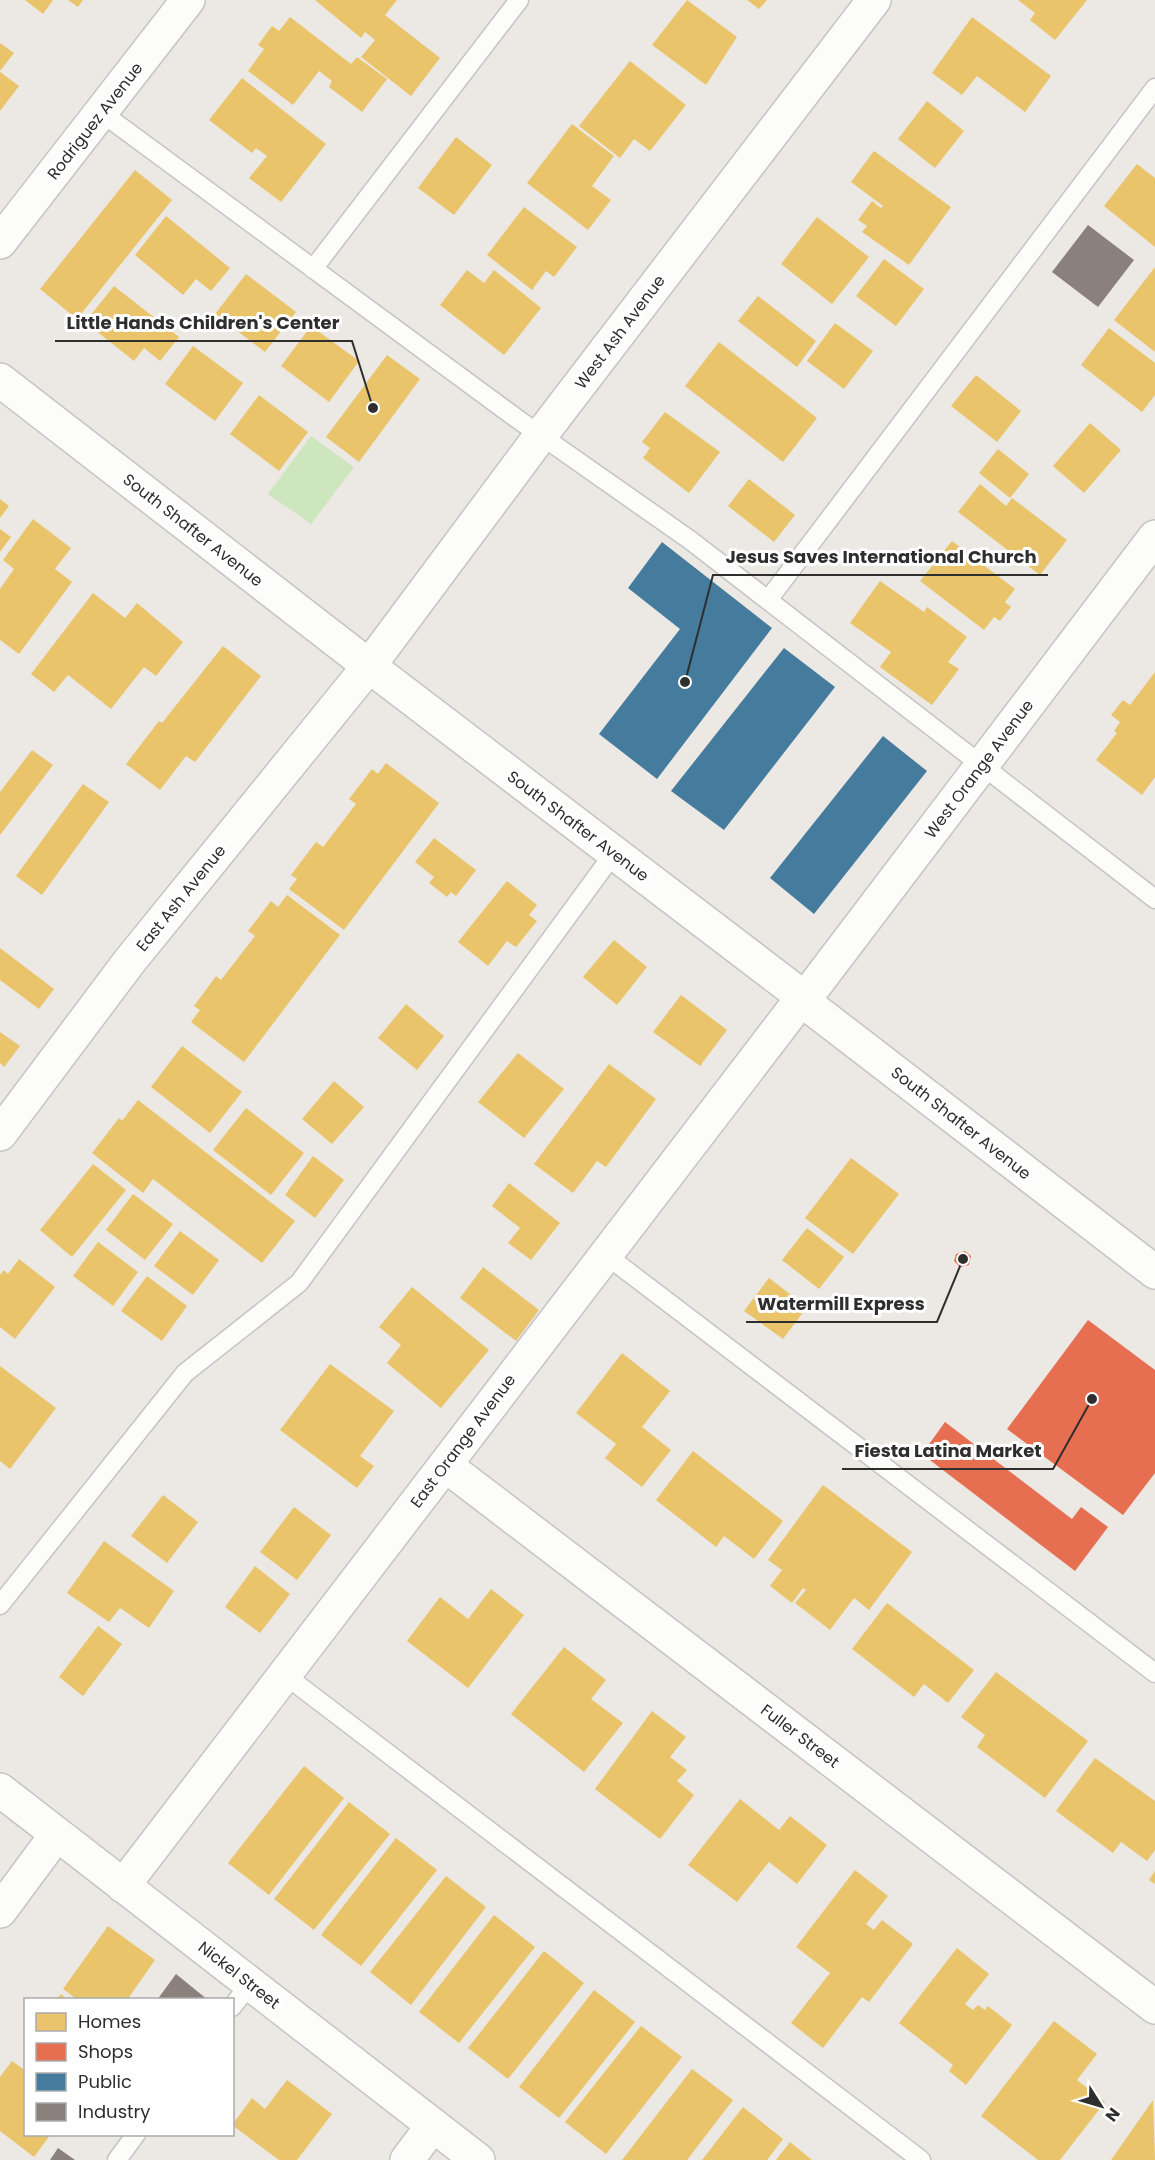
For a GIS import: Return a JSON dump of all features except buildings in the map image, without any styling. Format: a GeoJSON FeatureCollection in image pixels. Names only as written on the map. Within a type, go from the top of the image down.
{"type":"FeatureCollection","features":[{"type":"Feature","properties":{"kind":"street","name":"Rodriguez Avenue"},"geometry":{"type":"LineString","coordinates":[[0,242],[188,0]]}},
{"type":"Feature","properties":{"kind":"street","name":"West Ash Avenue"},"geometry":{"type":"LineString","coordinates":[[369,666],[541,435],[874,0]]}},
{"type":"Feature","properties":{"kind":"street","name":"South Shafter Avenue"},"geometry":{"type":"LineString","coordinates":[[0,380],[1155,1272]]}},
{"type":"Feature","properties":{"kind":"street","name":"West Orange Avenue"},"geometry":{"type":"LineString","coordinates":[[803,999],[1155,537]]}},
{"type":"Feature","properties":{"kind":"street","name":"East Ash Avenue"},"geometry":{"type":"LineString","coordinates":[[0,1134],[129,962],[369,666]]}},
{"type":"Feature","properties":{"kind":"street","name":"East Orange Avenue"},"geometry":{"type":"LineString","coordinates":[[123,1886],[803,999]]}},
{"type":"Feature","properties":{"kind":"street","name":"Fuller Street"},"geometry":{"type":"LineString","coordinates":[[445,1465],[1155,2007]]}},
{"type":"Feature","properties":{"kind":"street","name":"Nickel Street"},"geometry":{"type":"LineString","coordinates":[[0,1790],[123,1886],[241,1996],[433,2125],[478,2160]]}},
{"type":"Feature","properties":{"kind":"street"},"geometry":{"type":"LineString","coordinates":[[0,1911],[57,1834]]}},
{"type":"Feature","properties":{"kind":"street"},"geometry":{"type":"LineString","coordinates":[[407,2160],[433,2125]]}},
{"type":"Feature","properties":{"kind":"lane"},"geometry":{"type":"LineString","coordinates":[[313,269],[519,0]]}},
{"type":"Feature","properties":{"kind":"lane"},"geometry":{"type":"LineString","coordinates":[[768,600],[1155,88]]}},
{"type":"Feature","properties":{"kind":"lane"},"geometry":{"type":"LineString","coordinates":[[102,113],[541,435],[690,540],[1155,899]]}},
{"type":"Feature","properties":{"kind":"lane"},"geometry":{"type":"LineString","coordinates":[[0,1605],[185,1373],[299,1283],[614,854]]}},
{"type":"Feature","properties":{"kind":"lane"},"geometry":{"type":"LineString","coordinates":[[606,1254],[1155,1673]]}},
{"type":"Feature","properties":{"kind":"lane"},"geometry":{"type":"LineString","coordinates":[[285,1675],[921,2160]]}},
{"type":"Feature","properties":{"kind":"lane"},"geometry":{"type":"LineString","coordinates":[[117,2160],[135,2136]]}},
{"type":"Feature","properties":{"kind":"green space"},"geometry":{"type":"Polygon","coordinates":[[[311,436],[354,467],[311,524],[268,494],[311,436]]]}},
{"type":"Feature","properties":{"kind":"place","name":"Little Hands Children's Center"},"geometry":{"type":"Point","coordinates":[373,408]}},
{"type":"Feature","properties":{"kind":"place","name":"Jesus Saves International Church"},"geometry":{"type":"Point","coordinates":[685,682]}},
{"type":"Feature","properties":{"kind":"place","name":"Watermill Express"},"geometry":{"type":"Point","coordinates":[963,1259]}},
{"type":"Feature","properties":{"kind":"place","name":"Fiesta Latina Market"},"geometry":{"type":"Point","coordinates":[1092,1399]}}]}
